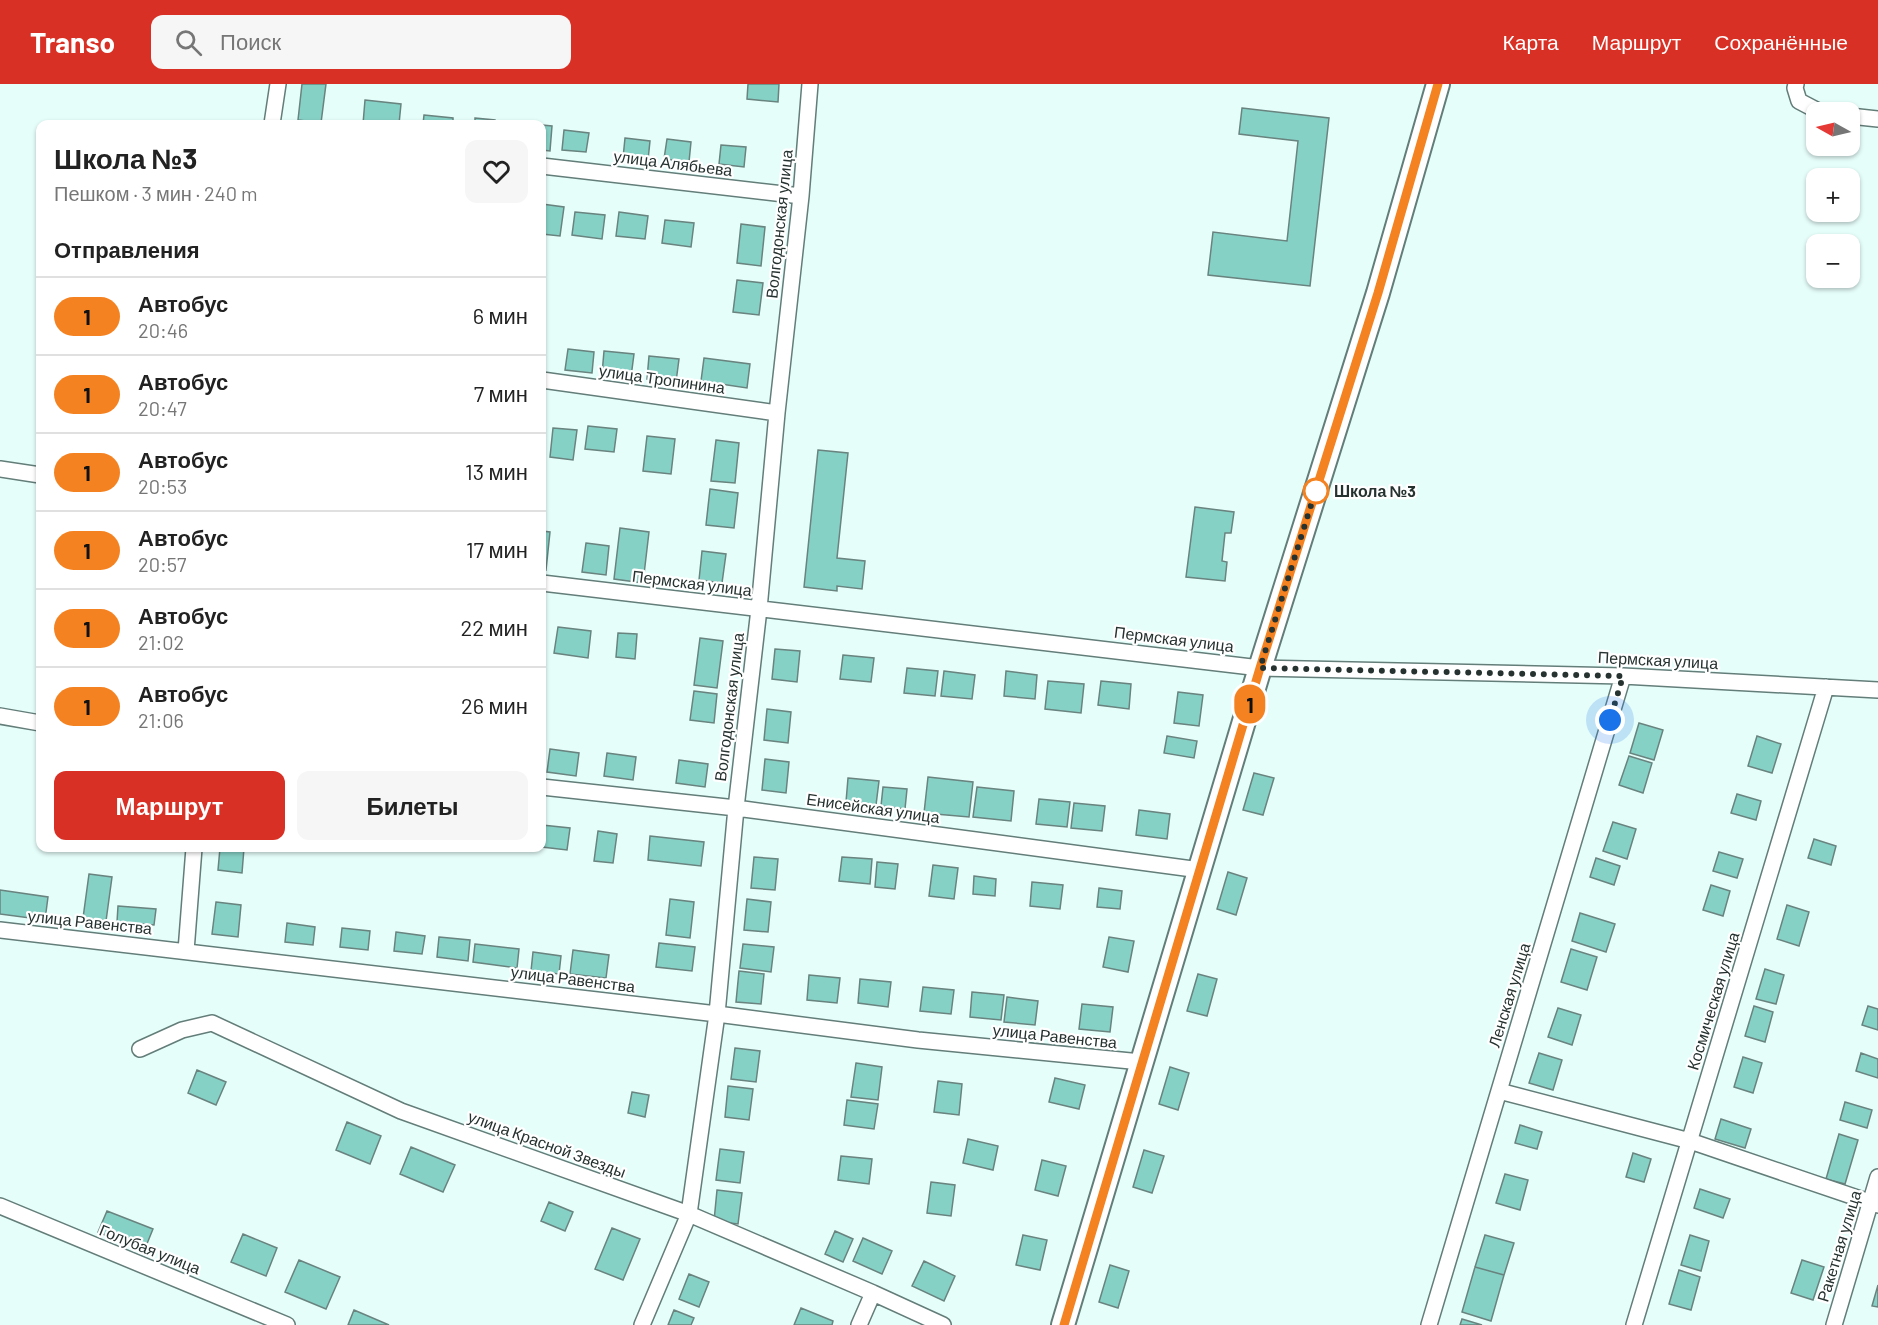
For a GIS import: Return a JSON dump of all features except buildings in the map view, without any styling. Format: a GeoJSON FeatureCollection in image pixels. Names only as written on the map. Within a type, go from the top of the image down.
{"type":"FeatureCollection","features":[{"type":"Feature","properties":{"kind":"main road"},"geometry":{"type":"LineString","coordinates":[[1064,1325],[1260,668],[1378,293],[1438,84]]}},
{"type":"Feature","properties":{"kind":"street"},"geometry":{"type":"LineString","coordinates":[[273,120],[278,84]]}},
{"type":"Feature","properties":{"kind":"street","name":"Волгодонская улица"},"geometry":{"type":"LineString","coordinates":[[642,1325],[689,1214],[717,1014],[736,808],[759,609],[777,413],[801,196],[810,84]]}},
{"type":"Feature","properties":{"kind":"street"},"geometry":{"type":"LineString","coordinates":[[1796,86],[1799,101],[1806,105]]}},
{"type":"Feature","properties":{"kind":"street"},"geometry":{"type":"LineString","coordinates":[[1860,117],[1878,119]]}},
{"type":"Feature","properties":{"kind":"street","name":"улица Алябьева"},"geometry":{"type":"LineString","coordinates":[[546,166],[801,196]]}},
{"type":"Feature","properties":{"kind":"street","name":"улица Тропинина"},"geometry":{"type":"LineString","coordinates":[[546,381],[777,413]]}},
{"type":"Feature","properties":{"kind":"street"},"geometry":{"type":"LineString","coordinates":[[0,469],[36,474]]}},
{"type":"Feature","properties":{"kind":"street","name":"Пермская улица"},"geometry":{"type":"LineString","coordinates":[[546,583],[1260,668],[1623,676],[1878,690]]}},
{"type":"Feature","properties":{"kind":"street","name":"Ленская улица"},"geometry":{"type":"LineString","coordinates":[[1429,1325],[1623,676]]}},
{"type":"Feature","properties":{"kind":"street","name":"Космическая улица"},"geometry":{"type":"LineString","coordinates":[[1634,1325],[1826,687]]}},
{"type":"Feature","properties":{"kind":"street"},"geometry":{"type":"LineString","coordinates":[[0,716],[36,722]]}},
{"type":"Feature","properties":{"kind":"street","name":"Енисейская улица"},"geometry":{"type":"LineString","coordinates":[[546,787],[736,808],[1200,870]]}},
{"type":"Feature","properties":{"kind":"street"},"geometry":{"type":"LineString","coordinates":[[186,951],[194,852]]}},
{"type":"Feature","properties":{"kind":"street","name":"улица Равенства"},"geometry":{"type":"LineString","coordinates":[[0,930],[717,1014],[918,1040],[1141,1062]]}},
{"type":"Feature","properties":{"kind":"street","name":"улица Красной Звезды"},"geometry":{"type":"LineString","coordinates":[[140,1049],[182,1030],[212,1023],[401,1111],[689,1214],[943,1325]]}},
{"type":"Feature","properties":{"kind":"street"},"geometry":{"type":"LineString","coordinates":[[1499,1091],[1690,1140],[1874,1203]]}},
{"type":"Feature","properties":{"kind":"street","name":"Ракетная улица"},"geometry":{"type":"LineString","coordinates":[[1834,1325],[1874,1203],[1878,1177]]}},
{"type":"Feature","properties":{"kind":"street","name":"Голубая улица"},"geometry":{"type":"LineString","coordinates":[[0,1206],[287,1325]]}},
{"type":"Feature","properties":{"kind":"street"},"geometry":{"type":"LineString","coordinates":[[859,1325],[873,1293]]}},
{"type":"Feature","properties":{"kind":"bus line","name":"1"},"geometry":{"type":"LineString","coordinates":[[1064,1325],[1260,668],[1378,293],[1438,84]]}},
{"type":"Feature","properties":{"kind":"place","name":"Школа №3"},"geometry":{"type":"Point","coordinates":[1316,491]}},
{"type":"Feature","properties":{"kind":"route"},"geometry":{"type":"LineString","coordinates":[[1316,491],[1318,483],[1260,668],[1623,676],[1610,720]]}}]}
